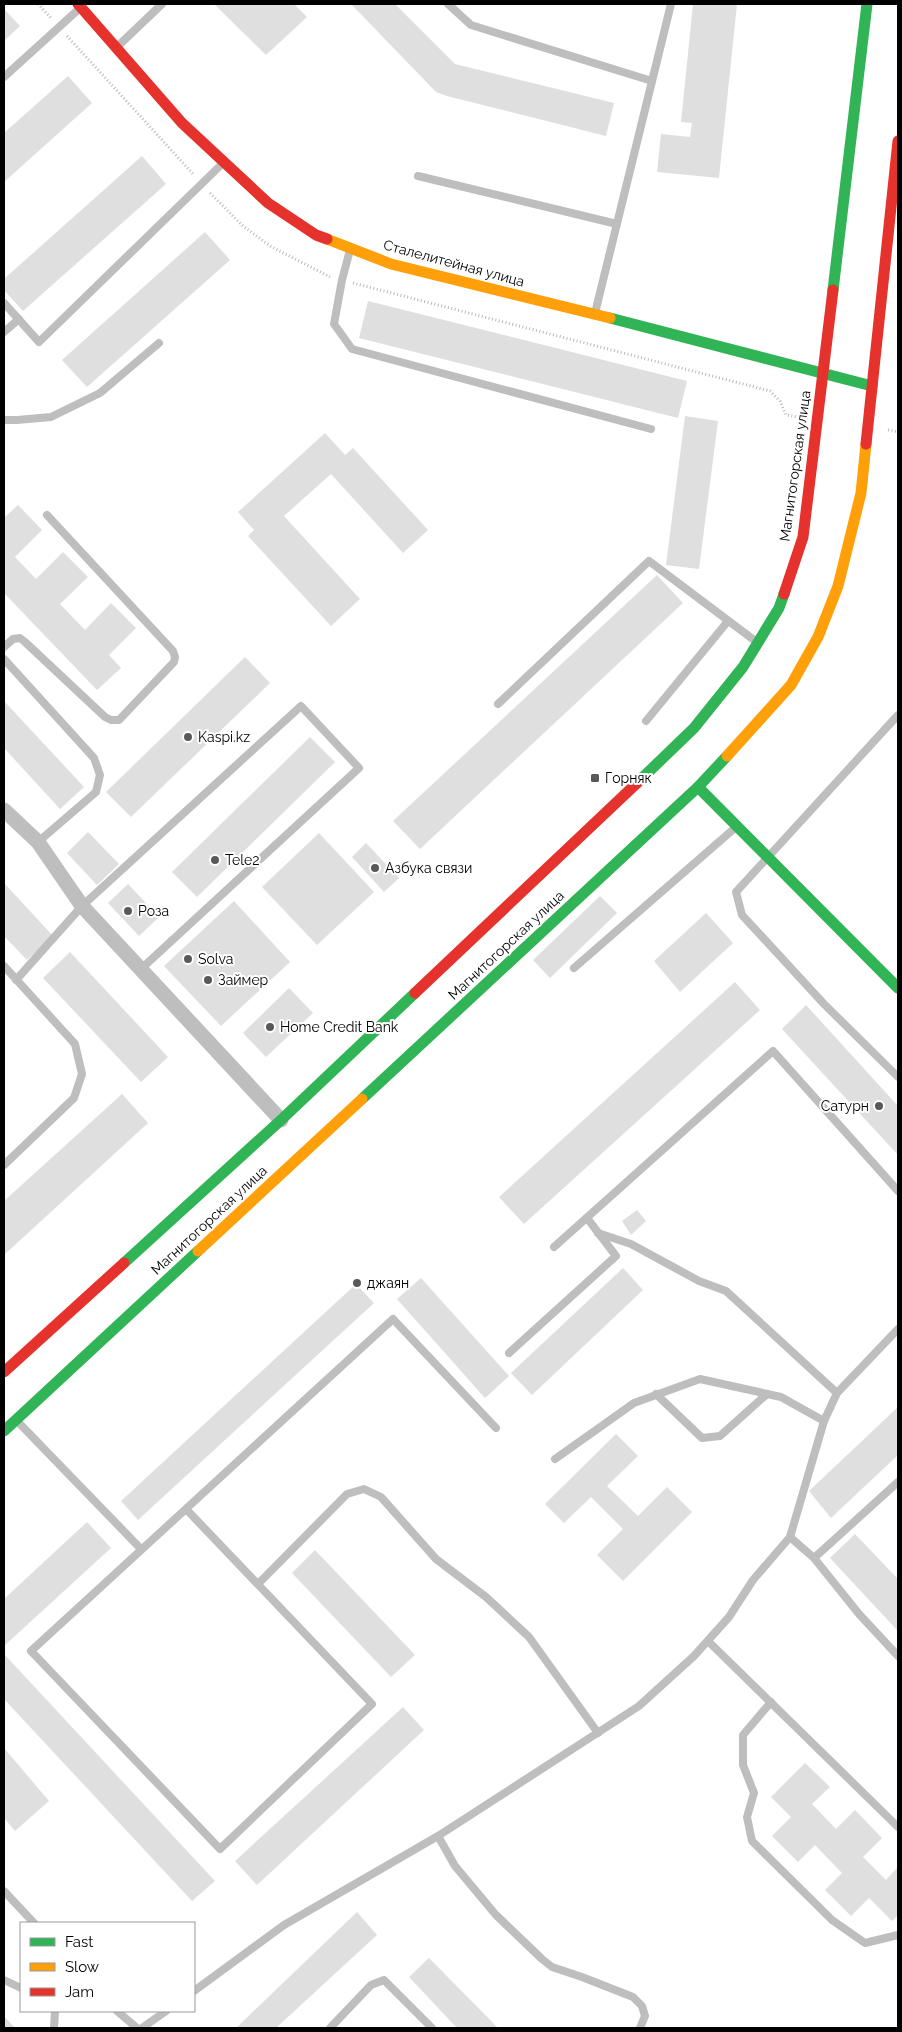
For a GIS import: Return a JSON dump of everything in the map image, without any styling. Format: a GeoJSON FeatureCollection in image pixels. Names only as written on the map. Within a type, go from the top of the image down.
{"type":"FeatureCollection","features":[{"type":"Feature","properties":{"kind":"main road","name":"Магнитогорская улица"},"geometry":{"type":"LineString","coordinates":[[4,1372],[281,1120],[694,728],[743,667],[779,608],[803,537],[867,4]]}},
{"type":"Feature","properties":{"kind":"main road","name":"Сталелитейная улица"},"geometry":{"type":"LineString","coordinates":[[79,6],[182,123],[268,203],[316,235],[391,264],[595,314],[823,374]]}},
{"type":"Feature","properties":{"kind":"main road","name":"Магнитогорская улица"},"geometry":{"type":"LineString","coordinates":[[4,1431],[698,788],[791,685],[818,637],[838,586],[861,493],[898,141]]}},
{"type":"Feature","properties":{"kind":"main road","name":"Магнитогорская улица"},"geometry":{"type":"LineString","coordinates":[[823,374],[872,386]]}},
{"type":"Feature","properties":{"kind":"main road"},"geometry":{"type":"LineString","coordinates":[[698,788],[898,988]]}},
{"type":"Feature","properties":{"kind":"street"},"geometry":{"type":"LineString","coordinates":[[4,810],[38,842],[82,906],[281,1120]]}},
{"type":"Feature","properties":{"kind":"lane"},"geometry":{"type":"LineString","coordinates":[[116,48],[162,4]]}},
{"type":"Feature","properties":{"kind":"lane"},"geometry":{"type":"LineString","coordinates":[[448,4],[471,25],[652,81]]}},
{"type":"Feature","properties":{"kind":"lane"},"geometry":{"type":"LineString","coordinates":[[595,314],[671,4]]}},
{"type":"Feature","properties":{"kind":"lane"},"geometry":{"type":"LineString","coordinates":[[4,77],[79,6]]}},
{"type":"Feature","properties":{"kind":"lane"},"geometry":{"type":"LineString","coordinates":[[4,303],[39,342],[224,162]]}},
{"type":"Feature","properties":{"kind":"lane"},"geometry":{"type":"LineString","coordinates":[[418,176],[617,224]]}},
{"type":"Feature","properties":{"kind":"lane"},"geometry":{"type":"LineString","coordinates":[[350,248],[334,324],[352,349],[651,429]]}},
{"type":"Feature","properties":{"kind":"lane"},"geometry":{"type":"LineString","coordinates":[[4,332],[19,319]]}},
{"type":"Feature","properties":{"kind":"lane"},"geometry":{"type":"LineString","coordinates":[[4,420],[51,417],[100,393],[159,343]]}},
{"type":"Feature","properties":{"kind":"lane"},"geometry":{"type":"LineString","coordinates":[[4,647],[14,639],[20,638],[26,642],[105,717],[111,720],[119,720],[174,662],[173,651],[47,515]]}},
{"type":"Feature","properties":{"kind":"lane"},"geometry":{"type":"LineString","coordinates":[[498,704],[649,561],[758,643]]}},
{"type":"Feature","properties":{"kind":"lane"},"geometry":{"type":"LineString","coordinates":[[646,721],[728,621]]}},
{"type":"Feature","properties":{"kind":"lane"},"geometry":{"type":"LineString","coordinates":[[4,659],[94,758],[100,775],[96,792],[38,842]]}},
{"type":"Feature","properties":{"kind":"lane"},"geometry":{"type":"LineString","coordinates":[[16,980],[82,906],[301,706],[359,768],[141,969]]}},
{"type":"Feature","properties":{"kind":"lane"},"geometry":{"type":"LineString","coordinates":[[898,715],[736,892],[742,915],[824,1004],[898,1077]]}},
{"type":"Feature","properties":{"kind":"lane"},"geometry":{"type":"LineString","coordinates":[[574,968],[737,826]]}},
{"type":"Feature","properties":{"kind":"lane"},"geometry":{"type":"LineString","coordinates":[[4,966],[75,1044],[82,1074],[74,1098],[4,1165]]}},
{"type":"Feature","properties":{"kind":"lane"},"geometry":{"type":"LineString","coordinates":[[554,1247],[773,1051],[898,1191]]}},
{"type":"Feature","properties":{"kind":"lane"},"geometry":{"type":"LineString","coordinates":[[509,1354],[616,1256],[587,1218]]}},
{"type":"Feature","properties":{"kind":"lane"},"geometry":{"type":"LineString","coordinates":[[598,1233],[631,1244],[699,1281],[726,1292],[837,1392]]}},
{"type":"Feature","properties":{"kind":"lane"},"geometry":{"type":"LineString","coordinates":[[186,1509],[372,1704],[220,1849],[31,1651],[141,1549],[393,1320],[496,1428]]}},
{"type":"Feature","properties":{"kind":"lane"},"geometry":{"type":"LineString","coordinates":[[195,1989],[284,1924],[438,1836],[639,1706],[694,1656],[728,1617],[753,1580],[790,1537],[824,1421],[837,1392],[898,1328]]}},
{"type":"Feature","properties":{"kind":"lane"},"geometry":{"type":"LineString","coordinates":[[555,1459],[634,1402],[700,1379],[781,1397],[824,1421]]}},
{"type":"Feature","properties":{"kind":"lane"},"geometry":{"type":"LineString","coordinates":[[656,1394],[702,1438],[720,1436],[767,1394]]}},
{"type":"Feature","properties":{"kind":"lane"},"geometry":{"type":"LineString","coordinates":[[16,1420],[141,1549]]}},
{"type":"Feature","properties":{"kind":"lane"},"geometry":{"type":"LineString","coordinates":[[814,1558],[898,1482]]}},
{"type":"Feature","properties":{"kind":"lane"},"geometry":{"type":"LineString","coordinates":[[258,1584],[348,1494],[364,1488],[381,1497],[436,1559],[486,1597],[529,1637],[598,1733]]}},
{"type":"Feature","properties":{"kind":"lane"},"geometry":{"type":"LineString","coordinates":[[790,1537],[814,1558],[859,1614],[898,1656]]}},
{"type":"Feature","properties":{"kind":"lane"},"geometry":{"type":"LineString","coordinates":[[708,1641],[898,1827]]}},
{"type":"Feature","properties":{"kind":"lane"},"geometry":{"type":"LineString","coordinates":[[771,1702],[743,1735],[743,1765],[754,1793],[747,1817],[752,1841],[832,1920],[865,1943],[898,1935]]}},
{"type":"Feature","properties":{"kind":"lane"},"geometry":{"type":"LineString","coordinates":[[438,1836],[455,1866],[496,1915],[542,1959],[552,1967],[633,1997],[642,2006],[645,2016],[640,2028]]}},
{"type":"Feature","properties":{"kind":"lane"},"geometry":{"type":"LineString","coordinates":[[5,1893],[33,1922]]}},
{"type":"Feature","properties":{"kind":"lane"},"geometry":{"type":"LineString","coordinates":[[4,1980],[20,1988]]}},
{"type":"Feature","properties":{"kind":"lane"},"geometry":{"type":"LineString","coordinates":[[330,2028],[371,1985],[384,1980],[432,2028]]}},
{"type":"Feature","properties":{"kind":"lane"},"geometry":{"type":"LineString","coordinates":[[54,2028],[55,2012]]}},
{"type":"Feature","properties":{"kind":"lane"},"geometry":{"type":"LineString","coordinates":[[118,2012],[136,2028]]}},
{"type":"Feature","properties":{"kind":"lane"},"geometry":{"type":"LineString","coordinates":[[142,2028],[165,2012]]}},
{"type":"Feature","properties":{"kind":"path"},"geometry":{"type":"LineString","coordinates":[[757,389],[770,391],[780,401],[786,415],[804,418]]}},
{"type":"Feature","properties":{"kind":"building"},"geometry":{"type":"Polygon","coordinates":[[[214,4],[294,4],[307,17],[266,55],[214,4]]]}},
{"type":"Feature","properties":{"kind":"building"},"geometry":{"type":"Polygon","coordinates":[[[351,4],[395,4],[455,64],[614,103],[606,136],[436,92],[351,4]]]}},
{"type":"Feature","properties":{"kind":"building"},"geometry":{"type":"Polygon","coordinates":[[[693,4],[737,4],[719,178],[657,172],[661,134],[690,137],[692,123],[681,122],[693,4]]]}},
{"type":"Feature","properties":{"kind":"building"},"geometry":{"type":"Polygon","coordinates":[[[4,9],[20,26],[4,41],[4,9]]]}},
{"type":"Feature","properties":{"kind":"building"},"geometry":{"type":"Polygon","coordinates":[[[68,76],[92,103],[4,182],[4,133],[68,76]]]}},
{"type":"Feature","properties":{"kind":"building"},"geometry":{"type":"Polygon","coordinates":[[[142,156],[166,184],[23,311],[4,290],[4,279],[142,156]]]}},
{"type":"Feature","properties":{"kind":"building"},"geometry":{"type":"Polygon","coordinates":[[[205,232],[230,260],[87,387],[62,360],[205,232]]]}},
{"type":"Feature","properties":{"kind":"building"},"geometry":{"type":"Polygon","coordinates":[[[368,301],[687,381],[678,418],[359,338],[368,301]]]}},
{"type":"Feature","properties":{"kind":"building"},"geometry":{"type":"Polygon","coordinates":[[[685,416],[718,421],[699,569],[666,565],[685,416]]]}},
{"type":"Feature","properties":{"kind":"building"},"geometry":{"type":"Polygon","coordinates":[[[325,433],[345,455],[353,448],[428,530],[403,553],[331,474],[284,516],[360,599],[331,626],[248,536],[254,530],[238,512],[325,433]]]}},
{"type":"Feature","properties":{"kind":"building"},"geometry":{"type":"Polygon","coordinates":[[[18,505],[42,530],[15,557],[36,579],[63,552],[88,577],[60,604],[85,630],[111,603],[136,628],[109,655],[121,668],[97,690],[4,593],[4,518],[18,505]]]}},
{"type":"Feature","properties":{"kind":"building"},"geometry":{"type":"Polygon","coordinates":[[[657,575],[683,603],[420,849],[393,821],[657,575]]]}},
{"type":"Feature","properties":{"kind":"building"},"geometry":{"type":"Polygon","coordinates":[[[245,657],[270,683],[131,817],[106,792],[245,657]]]}},
{"type":"Feature","properties":{"kind":"building"},"geometry":{"type":"Polygon","coordinates":[[[4,701],[84,787],[60,809],[4,748],[4,701]]]}},
{"type":"Feature","properties":{"kind":"building"},"geometry":{"type":"Polygon","coordinates":[[[310,737],[335,762],[197,897],[172,872],[310,737]]]}},
{"type":"Feature","properties":{"kind":"building"},"geometry":{"type":"Polygon","coordinates":[[[88,832],[119,864],[97,885],[67,853],[88,832]]]}},
{"type":"Feature","properties":{"kind":"building"},"geometry":{"type":"Polygon","coordinates":[[[319,833],[374,892],[317,945],[262,887],[319,833]]]}},
{"type":"Feature","properties":{"kind":"building"},"geometry":{"type":"Polygon","coordinates":[[[366,843],[399,878],[384,892],[352,857],[366,843]]]}},
{"type":"Feature","properties":{"kind":"building"},"geometry":{"type":"Polygon","coordinates":[[[4,883],[53,936],[27,960],[4,936],[4,883]]]}},
{"type":"Feature","properties":{"kind":"building"},"geometry":{"type":"Polygon","coordinates":[[[128,884],[159,917],[139,936],[108,903],[128,884]]]}},
{"type":"Feature","properties":{"kind":"building"},"geometry":{"type":"Polygon","coordinates":[[[600,896],[617,913],[550,978],[533,960],[600,896]]]}},
{"type":"Feature","properties":{"kind":"building"},"geometry":{"type":"Polygon","coordinates":[[[234,901],[290,962],[221,1026],[164,966],[234,901]]]}},
{"type":"Feature","properties":{"kind":"building"},"geometry":{"type":"Polygon","coordinates":[[[706,913],[733,943],[680,992],[654,961],[706,913]]]}},
{"type":"Feature","properties":{"kind":"building"},"geometry":{"type":"Polygon","coordinates":[[[70,952],[168,1057],[141,1082],[43,978],[70,952]]]}},
{"type":"Feature","properties":{"kind":"building"},"geometry":{"type":"Polygon","coordinates":[[[735,982],[760,1010],[524,1224],[499,1197],[735,982]]]}},
{"type":"Feature","properties":{"kind":"building"},"geometry":{"type":"Polygon","coordinates":[[[289,988],[313,1013],[266,1057],[243,1033],[289,988]]]}},
{"type":"Feature","properties":{"kind":"building"},"geometry":{"type":"Polygon","coordinates":[[[806,1005],[898,1106],[898,1155],[782,1029],[806,1005]]]}},
{"type":"Feature","properties":{"kind":"building"},"geometry":{"type":"Polygon","coordinates":[[[122,1094],[148,1123],[4,1255],[4,1201],[122,1094]]]}},
{"type":"Feature","properties":{"kind":"building"},"geometry":{"type":"Polygon","coordinates":[[[637,1210],[646,1221],[631,1235],[622,1221],[637,1210]]]}},
{"type":"Feature","properties":{"kind":"building"},"geometry":{"type":"Polygon","coordinates":[[[623,1268],[643,1290],[532,1395],[511,1373],[623,1268]]]}},
{"type":"Feature","properties":{"kind":"building"},"geometry":{"type":"Polygon","coordinates":[[[421,1278],[509,1376],[485,1398],[397,1299],[421,1278]]]}},
{"type":"Feature","properties":{"kind":"building"},"geometry":{"type":"Polygon","coordinates":[[[356,1284],[374,1303],[138,1520],[121,1501],[356,1284]]]}},
{"type":"Feature","properties":{"kind":"building"},"geometry":{"type":"Polygon","coordinates":[[[898,1407],[898,1455],[831,1518],[809,1491],[898,1407]]]}},
{"type":"Feature","properties":{"kind":"building"},"geometry":{"type":"Polygon","coordinates":[[[616,1434],[638,1456],[607,1486],[638,1516],[667,1487],[692,1512],[623,1581],[597,1555],[623,1529],[591,1497],[564,1523],[545,1504],[616,1434]]]}},
{"type":"Feature","properties":{"kind":"building"},"geometry":{"type":"Polygon","coordinates":[[[87,1522],[111,1548],[4,1646],[4,1599],[87,1522]]]}},
{"type":"Feature","properties":{"kind":"building"},"geometry":{"type":"Polygon","coordinates":[[[855,1534],[898,1579],[898,1631],[830,1558],[855,1534]]]}},
{"type":"Feature","properties":{"kind":"building"},"geometry":{"type":"Polygon","coordinates":[[[315,1550],[415,1655],[391,1677],[292,1573],[315,1550]]]}},
{"type":"Feature","properties":{"kind":"building"},"geometry":{"type":"Polygon","coordinates":[[[4,1654],[215,1881],[192,1901],[4,1699],[4,1654]]]}},
{"type":"Feature","properties":{"kind":"building"},"geometry":{"type":"Polygon","coordinates":[[[403,1707],[424,1730],[257,1885],[235,1861],[403,1707]]]}},
{"type":"Feature","properties":{"kind":"building"},"geometry":{"type":"Polygon","coordinates":[[[4,1748],[49,1801],[15,1831],[4,1818],[4,1748]]]}},
{"type":"Feature","properties":{"kind":"building"},"geometry":{"type":"Polygon","coordinates":[[[805,1763],[830,1787],[812,1804],[836,1829],[855,1810],[882,1838],[863,1857],[886,1880],[898,1867],[898,1915],[892,1921],[869,1898],[851,1916],[825,1890],[842,1873],[815,1845],[798,1862],[772,1836],[791,1817],[771,1797],[805,1763]]]}},
{"type":"Feature","properties":{"kind":"building"},"geometry":{"type":"Polygon","coordinates":[[[357,1912],[377,1935],[276,2028],[236,2028],[357,1912]]]}},
{"type":"Feature","properties":{"kind":"building"},"geometry":{"type":"Polygon","coordinates":[[[429,1958],[498,2028],[457,2028],[409,1977],[429,1958]]]}},
{"type":"Feature","properties":{"kind":"building"},"geometry":{"type":"Polygon","coordinates":[[[4,2016],[15,2028],[4,2028],[4,2016]]]}},
{"type":"Feature","properties":{"kind":"traffic: fast"},"geometry":{"type":"LineString","coordinates":[[833,290],[867,4]]}},
{"type":"Feature","properties":{"kind":"traffic: fast"},"geometry":{"type":"LineString","coordinates":[[610,318],[872,386]]}},
{"type":"Feature","properties":{"kind":"traffic: fast"},"geometry":{"type":"LineString","coordinates":[[637,783],[694,728],[743,667],[779,608],[784,594]]}},
{"type":"Feature","properties":{"kind":"traffic: fast"},"geometry":{"type":"LineString","coordinates":[[362,1099],[698,787],[727,756]]}},
{"type":"Feature","properties":{"kind":"traffic: fast"},"geometry":{"type":"LineString","coordinates":[[698,787],[898,988]]}},
{"type":"Feature","properties":{"kind":"traffic: fast"},"geometry":{"type":"LineString","coordinates":[[124,1263],[281,1120],[415,993]]}},
{"type":"Feature","properties":{"kind":"traffic: fast"},"geometry":{"type":"LineString","coordinates":[[4,1431],[198,1251]]}},
{"type":"Feature","properties":{"kind":"traffic: slow"},"geometry":{"type":"LineString","coordinates":[[327,239],[391,264],[610,318]]}},
{"type":"Feature","properties":{"kind":"traffic: slow"},"geometry":{"type":"LineString","coordinates":[[727,756],[791,685],[818,637],[838,586],[861,493],[866,444]]}},
{"type":"Feature","properties":{"kind":"traffic: slow"},"geometry":{"type":"LineString","coordinates":[[198,1251],[362,1099]]}},
{"type":"Feature","properties":{"kind":"traffic: jam"},"geometry":{"type":"LineString","coordinates":[[78,4],[182,123],[268,203],[316,235],[327,239]]}},
{"type":"Feature","properties":{"kind":"traffic: jam"},"geometry":{"type":"LineString","coordinates":[[866,444],[898,141]]}},
{"type":"Feature","properties":{"kind":"traffic: jam"},"geometry":{"type":"LineString","coordinates":[[784,594],[803,537],[833,290]]}},
{"type":"Feature","properties":{"kind":"traffic: jam"},"geometry":{"type":"LineString","coordinates":[[415,993],[637,783]]}},
{"type":"Feature","properties":{"kind":"traffic: jam"},"geometry":{"type":"LineString","coordinates":[[4,1372],[124,1263]]}},
{"type":"Feature","properties":{"kind":"place","name":"Kaspi.kz"},"geometry":{"type":"Point","coordinates":[188,737]}},
{"type":"Feature","properties":{"kind":"place","name":"Горняк"},"geometry":{"type":"Point","coordinates":[595,778]}},
{"type":"Feature","properties":{"kind":"place","name":"Tele2"},"geometry":{"type":"Point","coordinates":[215,860]}},
{"type":"Feature","properties":{"kind":"place","name":"Азбука связи"},"geometry":{"type":"Point","coordinates":[375,868]}},
{"type":"Feature","properties":{"kind":"place","name":"Роза"},"geometry":{"type":"Point","coordinates":[128,911]}},
{"type":"Feature","properties":{"kind":"place","name":"Solva"},"geometry":{"type":"Point","coordinates":[188,959]}},
{"type":"Feature","properties":{"kind":"place","name":"Займер"},"geometry":{"type":"Point","coordinates":[208,980]}},
{"type":"Feature","properties":{"kind":"place","name":"Home Credit Bank"},"geometry":{"type":"Point","coordinates":[270,1027]}},
{"type":"Feature","properties":{"kind":"place","name":"Сатурн"},"geometry":{"type":"Point","coordinates":[879,1106]}},
{"type":"Feature","properties":{"kind":"place","name":"джаян"},"geometry":{"type":"Point","coordinates":[357,1283]}}]}
